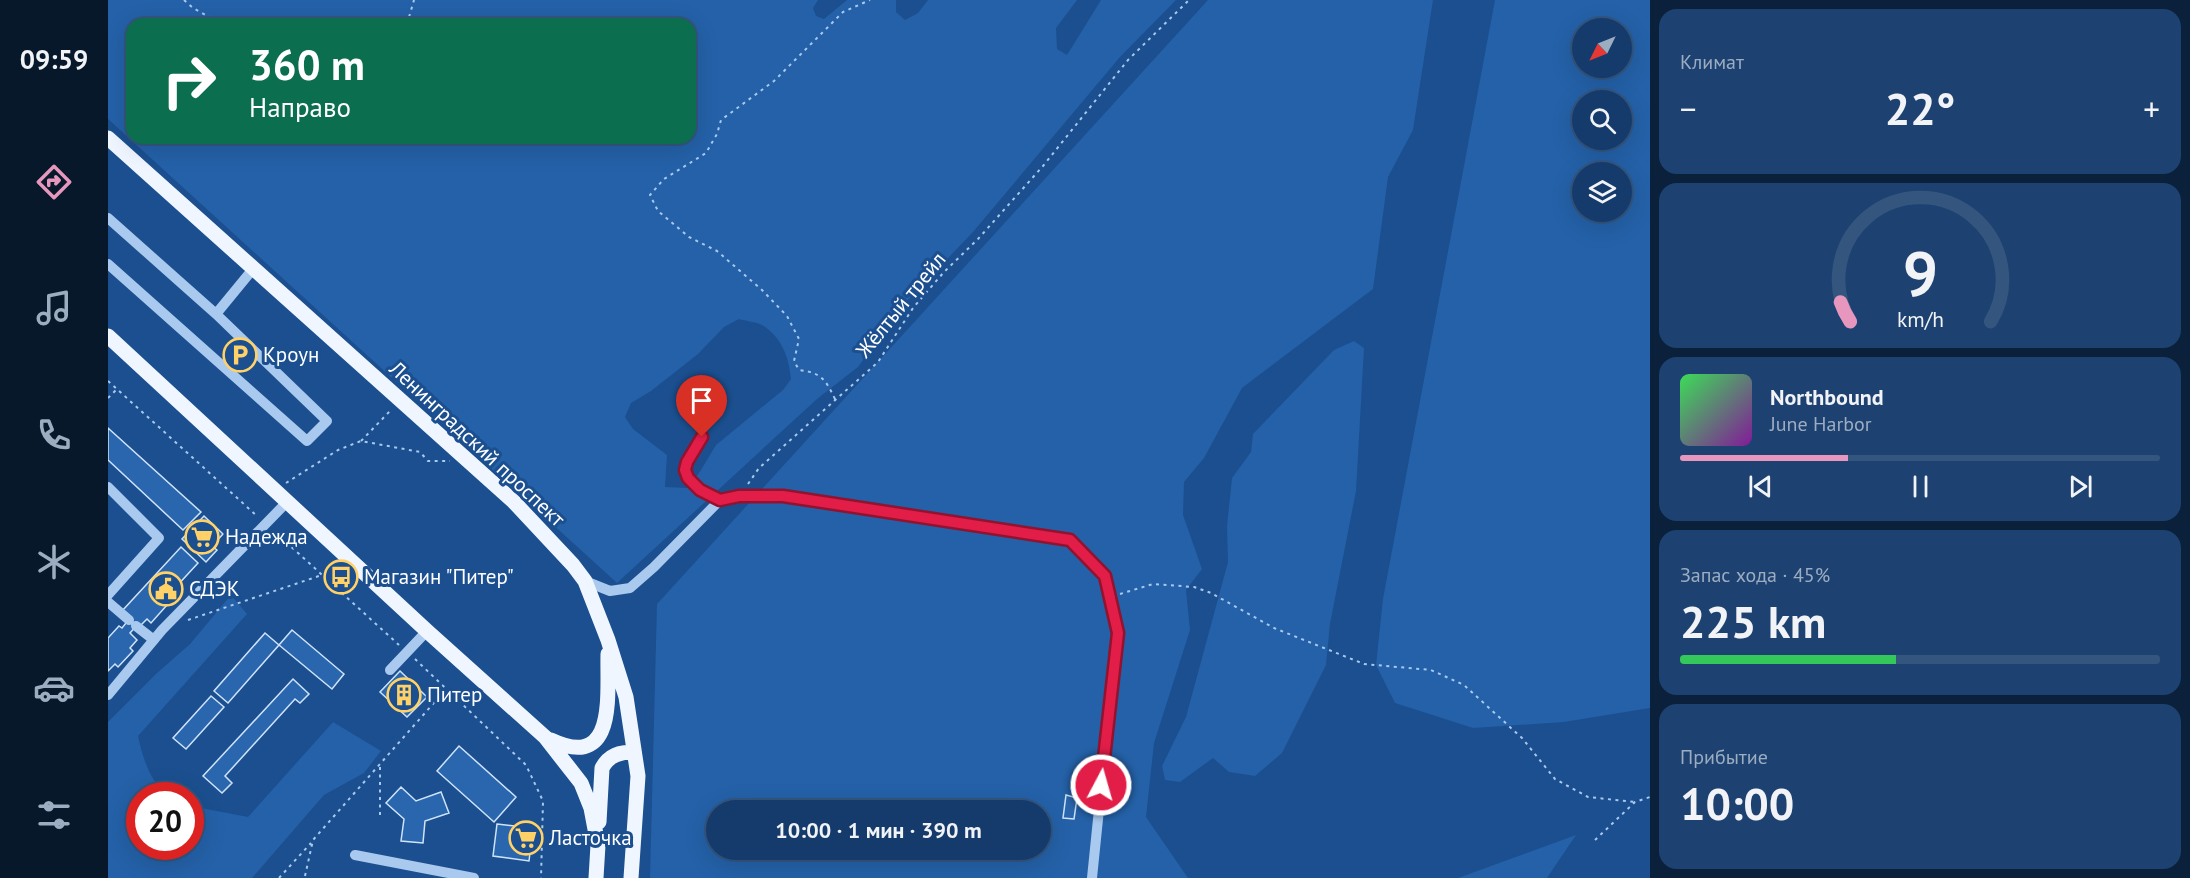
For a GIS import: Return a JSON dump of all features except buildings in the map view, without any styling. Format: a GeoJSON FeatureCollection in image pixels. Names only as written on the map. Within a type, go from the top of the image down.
{"type":"FeatureCollection","features":[{"type":"Feature","properties":{"kind":"main road","name":"Ленинградский проспект"},"geometry":{"type":"LineString","coordinates":[[108,138],[514,502],[585,581],[608,640],[626,698],[638,776],[631,878]]}},
{"type":"Feature","properties":{"kind":"main road"},"geometry":{"type":"LineString","coordinates":[[108,336],[545,737],[580,783],[591,808],[598,845]]}},
{"type":"Feature","properties":{"kind":"main road"},"geometry":{"type":"LineString","coordinates":[[545,737],[565,747],[580,748],[592,744],[600,736],[606,721],[608,640]]}},
{"type":"Feature","properties":{"kind":"main road"},"geometry":{"type":"LineString","coordinates":[[596,878],[602,768],[614,755],[634,752]]}},
{"type":"Feature","properties":{"kind":"lane"},"geometry":{"type":"LineString","coordinates":[[108,218],[216,314],[327,421],[306,441],[108,264]]}},
{"type":"Feature","properties":{"kind":"lane"},"geometry":{"type":"LineString","coordinates":[[216,314],[253,269]]}},
{"type":"Feature","properties":{"kind":"lane"},"geometry":{"type":"LineString","coordinates":[[702,437],[687,462],[685,470],[688,478],[700,490],[720,500]]}},
{"type":"Feature","properties":{"kind":"lane"},"geometry":{"type":"LineString","coordinates":[[108,487],[159,538],[108,595]]}},
{"type":"Feature","properties":{"kind":"lane"},"geometry":{"type":"LineString","coordinates":[[585,581],[610,591],[630,588],[720,500],[739,496],[783,496],[1070,540],[1105,576],[1118,633],[1092,878]]}},
{"type":"Feature","properties":{"kind":"lane"},"geometry":{"type":"LineString","coordinates":[[108,695],[162,630],[287,502]]}},
{"type":"Feature","properties":{"kind":"lane"},"geometry":{"type":"LineString","coordinates":[[108,602],[154,640]]}},
{"type":"Feature","properties":{"kind":"lane"},"geometry":{"type":"LineString","coordinates":[[390,670],[427,631]]}},
{"type":"Feature","properties":{"kind":"lane"},"geometry":{"type":"LineString","coordinates":[[355,855],[474,878]]}},
{"type":"Feature","properties":{"kind":"path"},"geometry":{"type":"LineString","coordinates":[[184,0],[211,18]]}},
{"type":"Feature","properties":{"kind":"path"},"geometry":{"type":"LineString","coordinates":[[408,18],[414,0]]}},
{"type":"Feature","properties":{"kind":"path"},"geometry":{"type":"LineString","coordinates":[[835,399],[825,380],[814,372],[798,370],[794,361],[799,339],[787,316],[717,250],[689,237],[658,211],[650,195],[664,179],[706,153],[717,134],[721,120],[774,81],[843,12],[870,0]]}},
{"type":"Feature","properties":{"kind":"path","name":"Жёлтый трейл"},"geometry":{"type":"LineString","coordinates":[[739,496],[759,468],[878,362],[914,308],[944,272],[978,239],[1043,166],[1128,60],[1189,0]]}},
{"type":"Feature","properties":{"kind":"path"},"geometry":{"type":"LineString","coordinates":[[108,381],[447,688],[526,765],[543,801],[541,878]]}},
{"type":"Feature","properties":{"kind":"path"},"geometry":{"type":"LineString","coordinates":[[108,398],[117,389]]}},
{"type":"Feature","properties":{"kind":"path"},"geometry":{"type":"LineString","coordinates":[[274,490],[338,450],[361,441],[400,400]]}},
{"type":"Feature","properties":{"kind":"path"},"geometry":{"type":"LineString","coordinates":[[361,441],[420,452],[428,461],[446,462],[464,457]]}},
{"type":"Feature","properties":{"kind":"path"},"geometry":{"type":"LineString","coordinates":[[162,630],[321,575]]}},
{"type":"Feature","properties":{"kind":"path"},"geometry":{"type":"LineString","coordinates":[[1110,597],[1153,584],[1194,587],[1211,593],[1274,628],[1364,664],[1431,670],[1464,685],[1522,738],[1555,779],[1588,797],[1635,802],[1650,797]]}},
{"type":"Feature","properties":{"kind":"path"},"geometry":{"type":"LineString","coordinates":[[279,878],[447,688]]}},
{"type":"Feature","properties":{"kind":"path"},"geometry":{"type":"LineString","coordinates":[[380,764],[380,814]]}},
{"type":"Feature","properties":{"kind":"path"},"geometry":{"type":"LineString","coordinates":[[1595,840],[1635,802]]}},
{"type":"Feature","properties":{"kind":"path"},"geometry":{"type":"LineString","coordinates":[[305,876],[313,840]]}},
{"type":"Feature","properties":{"kind":"shaded area"},"geometry":{"type":"Polygon","coordinates":[[[108,0],[818,0],[813,8],[816,16],[824,19],[847,0],[896,0],[896,12],[905,20],[918,13],[928,0],[1077,0],[1056,28],[1057,49],[1067,55],[1101,0],[1176,0],[1120,57],[973,232],[906,302],[858,367],[817,399],[617,583],[135,144],[696,144],[696,18],[126,18],[126,135],[108,119],[108,0]],[[739,319],[724,327],[698,354],[651,391],[631,403],[625,417],[633,429],[667,455],[665,487],[688,488],[716,445],[783,390],[791,379],[786,356],[779,342],[769,330],[754,322],[739,319]]]}},
{"type":"Feature","properties":{"kind":"shaded area"},"geometry":{"type":"Polygon","coordinates":[[[1208,0],[1433,0],[1413,130],[1388,177],[1373,289],[1242,388],[1204,458],[1184,482],[1183,515],[1202,569],[1186,590],[1190,630],[1154,743],[1146,817],[1188,878],[650,878],[657,604],[1208,0]]]}},
{"type":"Feature","properties":{"kind":"shaded area"},"geometry":{"type":"Polygon","coordinates":[[[1495,0],[1650,0],[1650,708],[1564,722],[1473,728],[1395,703],[1376,665],[1383,599],[1495,0]]]}},
{"type":"Feature","properties":{"kind":"shaded area"},"geometry":{"type":"Polygon","coordinates":[[[1354,341],[1364,348],[1356,491],[1330,624],[1326,665],[1282,753],[1255,776],[1229,772],[1213,758],[1180,782],[1165,780],[1162,766],[1186,717],[1228,562],[1227,526],[1232,478],[1251,452],[1253,434],[1334,350],[1354,341]]]}},
{"type":"Feature","properties":{"kind":"shaded area"},"geometry":{"type":"Polygon","coordinates":[[[231,595],[247,614],[138,736],[145,761],[156,782],[126,782],[126,860],[204,860],[204,809],[248,817],[333,722],[381,751],[364,773],[324,795],[252,878],[108,878],[108,722],[190,644],[231,595]]]}},
{"type":"Feature","properties":{"kind":"shaded area"},"geometry":{"type":"Polygon","coordinates":[[[1576,835],[1547,878],[1458,878],[1576,835]]]}},
{"type":"Feature","properties":{"kind":"place","name":"Кроун"},"geometry":{"type":"Point","coordinates":[240,355]}},
{"type":"Feature","properties":{"kind":"place","name":"Надежда"},"geometry":{"type":"Point","coordinates":[202,537]}},
{"type":"Feature","properties":{"kind":"place","name":"Магазин \"Питер\""},"geometry":{"type":"Point","coordinates":[341,577]}},
{"type":"Feature","properties":{"kind":"place","name":"СДЭК"},"geometry":{"type":"Point","coordinates":[166,589]}},
{"type":"Feature","properties":{"kind":"place","name":"Питер"},"geometry":{"type":"Point","coordinates":[404,695]}},
{"type":"Feature","properties":{"kind":"place","name":"Ласточка"},"geometry":{"type":"Point","coordinates":[526,838]}},
{"type":"Feature","properties":{"kind":"route"},"geometry":{"type":"LineString","coordinates":[[702,437],[687,462],[685,470],[688,478],[700,490],[720,500],[739,496],[783,496],[1070,540],[1105,576],[1118,633],[1101,785]]}}]}
